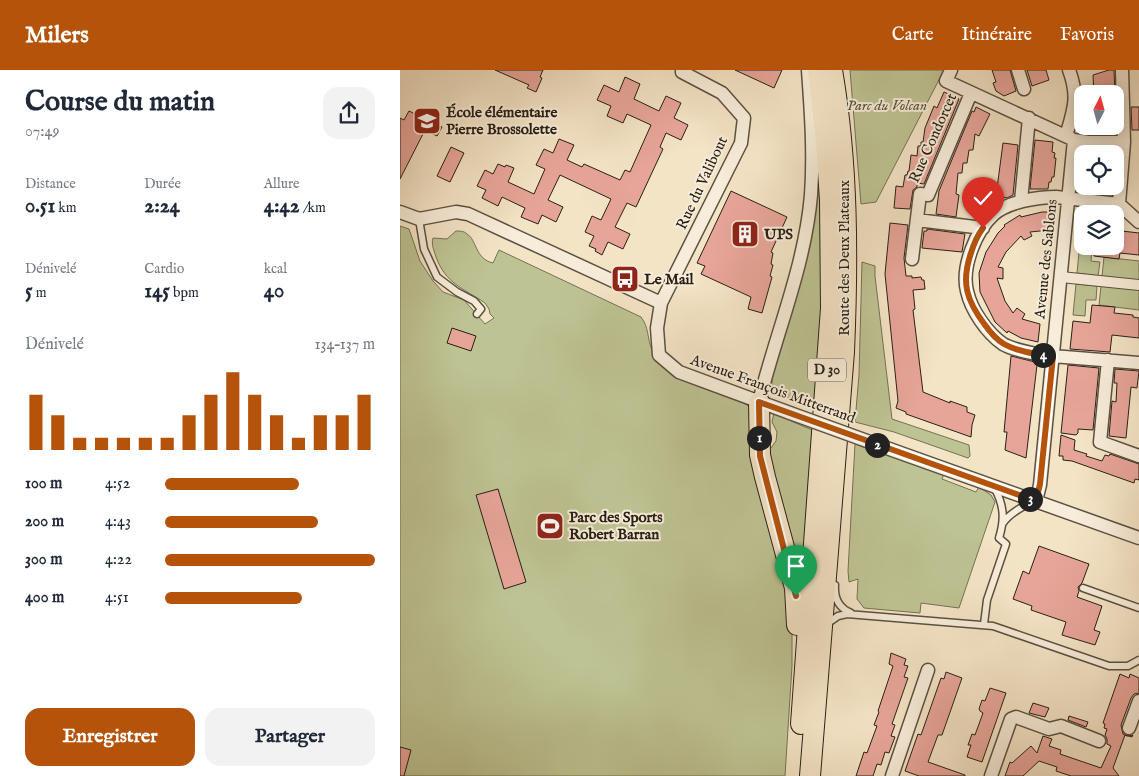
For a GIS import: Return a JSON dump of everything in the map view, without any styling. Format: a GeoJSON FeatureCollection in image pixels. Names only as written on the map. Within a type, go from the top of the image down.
{"type":"FeatureCollection","features":[{"type":"Feature","properties":{"kind":"main road","name":"Route des Deux Plateaux"},"geometry":{"type":"LineString","coordinates":[[797,776],[831,308],[830,200],[818,70]]}},
{"type":"Feature","properties":{"kind":"main road","name":"Route des Deux Plateaux"},"geometry":{"type":"LineString","coordinates":[[810,776],[844,352],[847,243],[846,202],[832,70]]}},
{"type":"Feature","properties":{"kind":"main road"},"geometry":{"type":"LineString","coordinates":[[759,402],[760,456],[795,588],[797,656],[805,670]]}},
{"type":"Feature","properties":{"kind":"street"},"geometry":{"type":"LineString","coordinates":[[759,402],[804,242],[811,197],[813,146],[808,70]]}},
{"type":"Feature","properties":{"kind":"street"},"geometry":{"type":"LineString","coordinates":[[1018,70],[1024,89]]}},
{"type":"Feature","properties":{"kind":"street","name":"Avenue des Sablons"},"geometry":{"type":"LineString","coordinates":[[1034,500],[1040,484],[1061,277],[1062,198],[1076,88],[1070,70]]}},
{"type":"Feature","properties":{"kind":"street"},"geometry":{"type":"LineString","coordinates":[[1119,204],[1124,142],[1122,70]]}},
{"type":"Feature","properties":{"kind":"street","name":"Rue du Valibout"},"geometry":{"type":"LineString","coordinates":[[661,304],[741,143],[744,118],[722,93],[681,71]]}},
{"type":"Feature","properties":{"kind":"street"},"geometry":{"type":"LineString","coordinates":[[949,76],[971,94],[1029,118],[1070,138],[1088,142],[1124,142]]}},
{"type":"Feature","properties":{"kind":"street","name":"Rue Condorcet"},"geometry":{"type":"LineString","coordinates":[[912,259],[920,194],[928,195],[971,94]]}},
{"type":"Feature","properties":{"kind":"street"},"geometry":{"type":"LineString","coordinates":[[1021,201],[1029,118]]}},
{"type":"Feature","properties":{"kind":"street"},"geometry":{"type":"LineString","coordinates":[[1139,222],[1119,204],[1045,197],[1021,201],[994,214],[977,236],[966,270],[966,290],[976,313],[990,331],[1004,344],[1040,355],[1139,363]]}},
{"type":"Feature","properties":{"kind":"street"},"geometry":{"type":"LineString","coordinates":[[400,212],[419,219],[456,212],[468,214],[661,304]]}},
{"type":"Feature","properties":{"kind":"street"},"geometry":{"type":"LineString","coordinates":[[917,220],[983,228]]}},
{"type":"Feature","properties":{"kind":"street"},"geometry":{"type":"LineString","coordinates":[[1061,277],[1139,285]]}},
{"type":"Feature","properties":{"kind":"street","name":"Avenue François Mitterrand"},"geometry":{"type":"LineString","coordinates":[[661,304],[657,328],[659,355],[678,372],[1139,538]]}},
{"type":"Feature","properties":{"kind":"street"},"geometry":{"type":"LineString","coordinates":[[1108,360],[1100,442],[1139,456]]}},
{"type":"Feature","properties":{"kind":"street"},"geometry":{"type":"LineString","coordinates":[[892,776],[928,670]]}},
{"type":"Feature","properties":{"kind":"street"},"geometry":{"type":"LineString","coordinates":[[1129,728],[1139,701]]}},
{"type":"Feature","properties":{"kind":"street"},"geometry":{"type":"LineString","coordinates":[[990,776],[1011,719],[1016,717],[1049,729],[1061,726],[1099,742]]}},
{"type":"Feature","properties":{"kind":"lane"},"geometry":{"type":"LineString","coordinates":[[419,219],[424,249],[438,277],[457,292],[474,301],[481,309],[477,314]]}},
{"type":"Feature","properties":{"kind":"lane"},"geometry":{"type":"LineString","coordinates":[[984,624],[987,600],[1006,544],[999,538],[1003,524],[1002,505],[993,485]]}},
{"type":"Feature","properties":{"kind":"lane"},"geometry":{"type":"LineString","coordinates":[[1003,524],[1011,513],[1034,500]]}},
{"type":"Feature","properties":{"kind":"lane"},"geometry":{"type":"LineString","coordinates":[[829,541],[835,562]]}},
{"type":"Feature","properties":{"kind":"lane"},"geometry":{"type":"LineString","coordinates":[[835,578],[835,592],[839,605],[847,612],[854,614]]}},
{"type":"Feature","properties":{"kind":"lane"},"geometry":{"type":"LineString","coordinates":[[1083,588],[1139,608]]}},
{"type":"Feature","properties":{"kind":"lane"},"geometry":{"type":"LineString","coordinates":[[822,633],[827,624],[833,619],[842,615],[854,614],[984,624],[1006,629],[1109,666],[1128,666],[1139,660]]}},
{"type":"Feature","properties":{"kind":"green space","name":"Parc du Volcan"},"geometry":{"type":"Polygon","coordinates":[[[850,70],[944,70],[876,202],[861,204],[850,70]]]}},
{"type":"Feature","properties":{"kind":"green space"},"geometry":{"type":"Polygon","coordinates":[[[817,135],[826,226],[818,409],[778,394],[772,385],[772,375],[785,324],[817,135]]]}},
{"type":"Feature","properties":{"kind":"green space","name":"Parc des Sports Robert Barran"},"geometry":{"type":"Polygon","coordinates":[[[400,226],[409,229],[420,261],[433,281],[443,292],[464,300],[485,324],[494,318],[490,314],[489,309],[485,303],[456,284],[445,273],[436,257],[433,238],[447,239],[456,231],[466,233],[487,261],[493,263],[499,250],[641,317],[650,346],[658,361],[667,370],[690,383],[741,401],[750,407],[792,613],[792,666],[785,776],[400,776],[400,226]]]}},
{"type":"Feature","properties":{"kind":"green space"},"geometry":{"type":"Polygon","coordinates":[[[1079,255],[1091,255],[1091,261],[1100,262],[1098,276],[1077,273],[1079,255]]]}},
{"type":"Feature","properties":{"kind":"green space"},"geometry":{"type":"Polygon","coordinates":[[[1104,257],[1139,261],[1139,310],[1099,305],[1104,257]]]}},
{"type":"Feature","properties":{"kind":"green space"},"geometry":{"type":"Polygon","coordinates":[[[862,262],[875,266],[892,419],[969,445],[970,456],[968,458],[894,432],[855,422],[859,375],[862,262]]]}},
{"type":"Feature","properties":{"kind":"green space"},"geometry":{"type":"Polygon","coordinates":[[[1076,284],[1097,286],[1096,300],[1086,300],[1085,316],[1073,315],[1076,284]]]}},
{"type":"Feature","properties":{"kind":"green space"},"geometry":{"type":"Polygon","coordinates":[[[774,413],[791,418],[791,421],[817,432],[803,596],[764,451],[771,448],[776,441],[777,432],[772,422],[774,413]]]}},
{"type":"Feature","properties":{"kind":"green space"},"geometry":{"type":"Polygon","coordinates":[[[855,444],[944,474],[942,479],[976,492],[979,487],[991,495],[995,502],[959,608],[921,603],[920,613],[864,608],[857,599],[858,579],[849,582],[848,571],[855,444]]]}},
{"type":"Feature","properties":{"kind":"building"},"geometry":{"type":"Polygon","coordinates":[[[495,70],[543,70],[536,92],[527,88],[529,85],[495,70]]]}},
{"type":"Feature","properties":{"kind":"building"},"geometry":{"type":"Polygon","coordinates":[[[735,70],[782,70],[774,88],[735,70]]]}},
{"type":"Feature","properties":{"kind":"building"},"geometry":{"type":"Polygon","coordinates":[[[992,70],[1010,70],[1016,91],[1004,96],[996,91],[993,83],[996,82],[992,70]]]}},
{"type":"Feature","properties":{"kind":"building"},"geometry":{"type":"Polygon","coordinates":[[[1027,70],[1046,70],[1049,80],[1032,86],[1027,70]]]}},
{"type":"Feature","properties":{"kind":"building"},"geometry":{"type":"Polygon","coordinates":[[[1114,70],[1115,85],[1094,85],[1093,75],[1114,70]]]}},
{"type":"Feature","properties":{"kind":"building"},"geometry":{"type":"Polygon","coordinates":[[[625,77],[640,84],[634,99],[659,111],[666,96],[681,103],[674,118],[688,125],[681,140],[666,133],[660,147],[663,149],[636,207],[627,203],[615,227],[630,234],[623,249],[608,242],[602,255],[595,251],[596,249],[589,246],[594,236],[585,232],[592,216],[601,220],[611,199],[560,175],[548,200],[563,207],[556,222],[542,215],[538,224],[521,217],[525,208],[502,197],[498,206],[482,198],[486,190],[477,186],[485,170],[493,174],[498,164],[514,168],[508,182],[534,194],[545,169],[536,165],[544,149],[553,153],[559,139],[574,145],[567,160],[582,167],[584,164],[620,180],[625,170],[630,172],[651,125],[627,114],[623,123],[607,116],[611,106],[597,100],[604,85],[619,92],[625,77]]]}},
{"type":"Feature","properties":{"kind":"building"},"geometry":{"type":"Polygon","coordinates":[[[944,92],[959,99],[924,184],[917,183],[917,187],[913,190],[910,209],[894,208],[896,186],[903,187],[905,175],[909,171],[911,155],[917,156],[918,146],[921,146],[921,142],[923,142],[925,128],[934,106],[937,108],[944,92]]]}},
{"type":"Feature","properties":{"kind":"building"},"geometry":{"type":"Polygon","coordinates":[[[976,107],[990,114],[979,136],[975,134],[973,150],[969,150],[967,163],[963,163],[962,173],[958,173],[956,194],[959,195],[956,217],[936,214],[939,191],[972,111],[974,112],[976,107]]]}},
{"type":"Feature","properties":{"kind":"building"},"geometry":{"type":"Polygon","coordinates":[[[1131,107],[1139,107],[1139,130],[1132,130],[1131,107]]]}},
{"type":"Feature","properties":{"kind":"building"},"geometry":{"type":"Polygon","coordinates":[[[409,111],[442,127],[437,136],[425,130],[400,179],[400,118],[404,120],[409,111]]]}},
{"type":"Feature","properties":{"kind":"building"},"geometry":{"type":"Polygon","coordinates":[[[1035,140],[1053,142],[1052,152],[1055,153],[1054,158],[1056,158],[1054,177],[1049,182],[1048,189],[1030,189],[1035,140]]]}},
{"type":"Feature","properties":{"kind":"building"},"geometry":{"type":"Polygon","coordinates":[[[1003,143],[1018,145],[1013,195],[1007,198],[996,196],[1003,143]]]}},
{"type":"Feature","properties":{"kind":"building"},"geometry":{"type":"Polygon","coordinates":[[[451,147],[464,153],[450,182],[437,176],[451,147]]]}},
{"type":"Feature","properties":{"kind":"building","name":"UPS"},"geometry":{"type":"Polygon","coordinates":[[[731,191],[787,217],[771,252],[773,253],[771,264],[773,265],[770,276],[772,277],[762,313],[748,309],[751,297],[701,274],[705,266],[697,263],[731,191]]]}},
{"type":"Feature","properties":{"kind":"building"},"geometry":{"type":"Polygon","coordinates":[[[1042,212],[1052,212],[1050,230],[1030,232],[1032,236],[1024,240],[1021,236],[1006,252],[998,267],[1003,268],[1003,279],[997,278],[1005,301],[1013,313],[1017,308],[1025,314],[1022,319],[1040,324],[1038,342],[1021,338],[1008,331],[1007,333],[995,322],[980,292],[979,273],[986,252],[1004,225],[1020,215],[1021,217],[1042,212]]]}},
{"type":"Feature","properties":{"kind":"building"},"geometry":{"type":"Polygon","coordinates":[[[890,223],[908,225],[904,258],[906,276],[912,276],[912,278],[921,277],[924,280],[925,289],[913,290],[915,309],[913,310],[923,392],[950,403],[950,401],[967,407],[967,412],[975,415],[971,437],[906,414],[906,412],[896,408],[898,401],[885,274],[890,223]]]}},
{"type":"Feature","properties":{"kind":"building"},"geometry":{"type":"Polygon","coordinates":[[[927,229],[965,234],[962,252],[922,248],[924,231],[927,231],[927,229]]]}},
{"type":"Feature","properties":{"kind":"building"},"geometry":{"type":"Polygon","coordinates":[[[1124,231],[1139,233],[1139,255],[1124,253],[1124,231]]]}},
{"type":"Feature","properties":{"kind":"building"},"geometry":{"type":"Polygon","coordinates":[[[1094,255],[1120,255],[1119,259],[1094,255]]]}},
{"type":"Feature","properties":{"kind":"building"},"geometry":{"type":"Polygon","coordinates":[[[1092,305],[1115,307],[1114,313],[1133,315],[1133,317],[1139,318],[1139,338],[1112,335],[1110,352],[1070,349],[1073,321],[1090,323],[1092,305]]]}},
{"type":"Feature","properties":{"kind":"building"},"geometry":{"type":"Polygon","coordinates":[[[452,328],[476,336],[471,351],[447,343],[452,328]]]}},
{"type":"Feature","properties":{"kind":"building"},"geometry":{"type":"Polygon","coordinates":[[[1011,356],[1035,362],[1037,365],[1026,458],[1005,450],[1007,432],[1004,432],[1011,356]]]}},
{"type":"Feature","properties":{"kind":"building"},"geometry":{"type":"Polygon","coordinates":[[[1068,365],[1099,368],[1093,430],[1078,429],[1076,435],[1061,433],[1068,365]]]}},
{"type":"Feature","properties":{"kind":"building"},"geometry":{"type":"Polygon","coordinates":[[[1115,369],[1139,371],[1137,388],[1131,387],[1126,438],[1109,436],[1112,401],[1116,402],[1117,383],[1114,383],[1115,369]]]}},
{"type":"Feature","properties":{"kind":"building"},"geometry":{"type":"Polygon","coordinates":[[[1061,435],[1075,440],[1074,450],[1087,454],[1086,456],[1102,461],[1105,455],[1109,456],[1110,454],[1139,464],[1139,480],[1135,479],[1134,483],[1072,461],[1063,460],[1063,456],[1059,456],[1061,435]]]}},
{"type":"Feature","properties":{"kind":"building"},"geometry":{"type":"Polygon","coordinates":[[[498,489],[526,582],[504,589],[476,495],[498,489]]]}},
{"type":"Feature","properties":{"kind":"building"},"geometry":{"type":"Polygon","coordinates":[[[1039,546],[1089,564],[1082,583],[1078,587],[1077,597],[1102,606],[1094,630],[1100,632],[1095,645],[1062,635],[1066,622],[1031,610],[1032,606],[1013,599],[1023,571],[1029,574],[1039,546]]]}},
{"type":"Feature","properties":{"kind":"building"},"geometry":{"type":"Polygon","coordinates":[[[891,653],[906,659],[904,665],[908,666],[904,677],[908,678],[892,724],[895,725],[891,736],[895,737],[889,753],[885,752],[881,765],[877,764],[873,776],[856,776],[864,752],[867,753],[877,726],[874,725],[893,666],[889,664],[891,653]]]}},
{"type":"Feature","properties":{"kind":"building"},"geometry":{"type":"Polygon","coordinates":[[[946,672],[962,678],[942,735],[938,735],[928,762],[965,776],[919,776],[905,771],[918,734],[921,735],[941,678],[944,679],[946,672]]]}},
{"type":"Feature","properties":{"kind":"building"},"geometry":{"type":"Polygon","coordinates":[[[1120,674],[1129,678],[1130,674],[1139,678],[1139,693],[1134,694],[1131,698],[1121,725],[1125,735],[1113,768],[1119,776],[1071,776],[1056,771],[1057,767],[1039,761],[1023,776],[1005,776],[1010,762],[1012,763],[1031,746],[1037,753],[1043,736],[1052,739],[1049,746],[1061,750],[1060,754],[1101,768],[1111,746],[1107,744],[1105,735],[1107,729],[1104,728],[1105,724],[1103,723],[1120,674]]]}},
{"type":"Feature","properties":{"kind":"building"},"geometry":{"type":"Polygon","coordinates":[[[990,688],[1006,693],[982,762],[967,757],[971,745],[968,745],[972,734],[975,735],[983,713],[979,709],[982,700],[985,701],[990,688]]]}},
{"type":"Feature","properties":{"kind":"building"},"geometry":{"type":"Polygon","coordinates":[[[1033,703],[1049,708],[1045,717],[1029,713],[1033,703]]]}},
{"type":"Feature","properties":{"kind":"building"},"geometry":{"type":"Polygon","coordinates":[[[1069,716],[1088,722],[1086,727],[1068,720],[1069,716]]]}},
{"type":"Feature","properties":{"kind":"building"},"geometry":{"type":"Polygon","coordinates":[[[400,747],[411,750],[404,776],[400,776],[400,747]]]}},
{"type":"Feature","properties":{"kind":"place","name":"École élémentaire Pierre Brossolette"},"geometry":{"type":"Point","coordinates":[427,121]}},
{"type":"Feature","properties":{"kind":"place","name":"UPS"},"geometry":{"type":"Point","coordinates":[745,234]}},
{"type":"Feature","properties":{"kind":"place","name":"Le Mail"},"geometry":{"type":"Point","coordinates":[625,279]}},
{"type":"Feature","properties":{"kind":"place","name":"Parc des Sports Robert Barran"},"geometry":{"type":"Point","coordinates":[550,526]}},
{"type":"Feature","properties":{"kind":"route"},"geometry":{"type":"LineString","coordinates":[[796,596],[764,477],[759,444],[759,402],[1036,501],[1040,484],[1053,356],[1026,352],[1004,344],[990,331],[976,313],[966,290],[966,270],[977,236],[983,228]]}}]}
